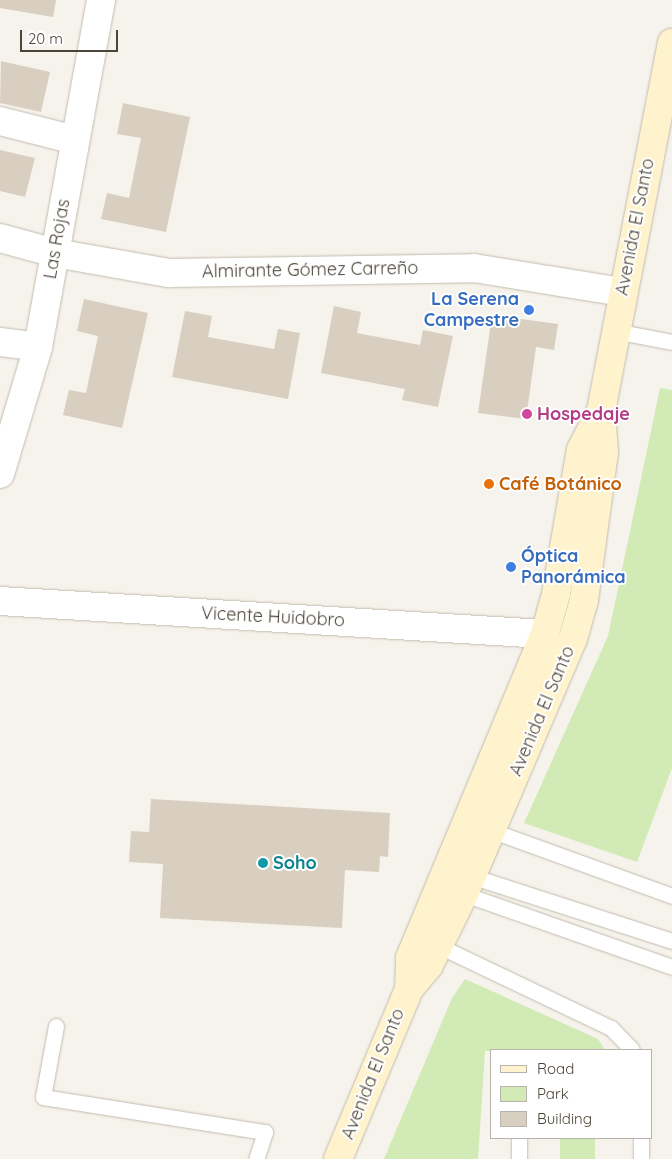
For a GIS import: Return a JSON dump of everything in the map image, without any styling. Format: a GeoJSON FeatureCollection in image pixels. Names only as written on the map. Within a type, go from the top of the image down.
{"type":"FeatureCollection","features":[{"type":"Feature","properties":{"kind":"main road","name":"Avenida El Santo"},"geometry":{"type":"LineString","coordinates":[[338,1159],[409,989],[429,965],[468,885],[573,639],[584,600],[604,454],[601,411],[622,292],[672,43]]}},
{"type":"Feature","properties":{"kind":"main road","name":"Avenida El Santo"},"geometry":{"type":"LineString","coordinates":[[409,989],[410,958],[545,634],[556,594],[581,450],[601,411]]}},
{"type":"Feature","properties":{"kind":"street","name":"Las Rojas"},"geometry":{"type":"LineString","coordinates":[[0,474],[38,346],[101,0]]}},
{"type":"Feature","properties":{"kind":"street"},"geometry":{"type":"LineString","coordinates":[[0,121],[75,140]]}},
{"type":"Feature","properties":{"kind":"street","name":"Almirante Gómez Carreño"},"geometry":{"type":"LineString","coordinates":[[0,238],[55,253],[169,273],[474,268],[622,292]]}},
{"type":"Feature","properties":{"kind":"street"},"geometry":{"type":"LineString","coordinates":[[0,342],[38,346]]}},
{"type":"Feature","properties":{"kind":"street","name":"Vicente Huidobro"},"geometry":{"type":"LineString","coordinates":[[0,601],[545,634]]}},
{"type":"Feature","properties":{"kind":"lane"},"geometry":{"type":"LineString","coordinates":[[615,331],[672,342]]}},
{"type":"Feature","properties":{"kind":"lane"},"geometry":{"type":"LineString","coordinates":[[490,830],[672,896]]}},
{"type":"Feature","properties":{"kind":"lane"},"geometry":{"type":"LineString","coordinates":[[468,885],[672,941]]}},
{"type":"Feature","properties":{"kind":"lane"},"geometry":{"type":"LineString","coordinates":[[468,885],[672,966]]}},
{"type":"Feature","properties":{"kind":"lane"},"geometry":{"type":"LineString","coordinates":[[439,946],[611,1028],[631,1049]]}},
{"type":"Feature","properties":{"kind":"lane"},"geometry":{"type":"LineString","coordinates":[[56,1026],[43,1097],[265,1132],[257,1159]]}},
{"type":"Feature","properties":{"kind":"lane"},"geometry":{"type":"LineString","coordinates":[[519,1139],[519,1159]]}},
{"type":"Feature","properties":{"kind":"lane"},"geometry":{"type":"LineString","coordinates":[[641,1139],[641,1159]]}},
{"type":"Feature","properties":{"kind":"green space"},"geometry":{"type":"Polygon","coordinates":[[[660,388],[672,390],[672,768],[637,862],[524,823],[608,636],[660,388]]]}},
{"type":"Feature","properties":{"kind":"green space"},"geometry":{"type":"Polygon","coordinates":[[[465,979],[598,1039],[604,1049],[490,1049],[490,1051],[485,1051],[478,1159],[384,1159],[452,998],[465,979]]]}},
{"type":"Feature","properties":{"kind":"green space"},"geometry":{"type":"Polygon","coordinates":[[[560,1139],[595,1139],[595,1159],[560,1159],[560,1139]]]}},
{"type":"Feature","properties":{"kind":"building"},"geometry":{"type":"Polygon","coordinates":[[[0,0],[56,0],[53,17],[0,8],[0,0]]]}},
{"type":"Feature","properties":{"kind":"building"},"geometry":{"type":"Polygon","coordinates":[[[1,61],[50,72],[41,112],[0,103],[1,61]]]}},
{"type":"Feature","properties":{"kind":"building"},"geometry":{"type":"Polygon","coordinates":[[[123,103],[190,117],[166,232],[101,219],[107,193],[129,198],[141,138],[117,134],[123,103]]]}},
{"type":"Feature","properties":{"kind":"building"},"geometry":{"type":"Polygon","coordinates":[[[0,150],[35,158],[25,197],[0,191],[0,150]]]}},
{"type":"Feature","properties":{"kind":"building"},"geometry":{"type":"Polygon","coordinates":[[[84,299],[148,313],[122,428],[63,415],[69,390],[86,393],[98,336],[77,331],[84,299]]]}},
{"type":"Feature","properties":{"kind":"building"},"geometry":{"type":"Polygon","coordinates":[[[334,306],[361,312],[357,333],[420,345],[423,330],[453,336],[438,407],[402,400],[405,389],[321,373],[334,306]]]}},
{"type":"Feature","properties":{"kind":"building"},"geometry":{"type":"Polygon","coordinates":[[[185,311],[212,316],[208,337],[274,349],[278,329],[300,333],[288,399],[172,377],[185,311]]]}},
{"type":"Feature","properties":{"kind":"building"},"geometry":{"type":"Polygon","coordinates":[[[492,315],[558,324],[554,350],[536,347],[526,419],[478,413],[492,315]]]}},
{"type":"Feature","properties":{"kind":"building","name":"Soho"},"geometry":{"type":"Polygon","coordinates":[[[151,799],[390,813],[388,857],[380,856],[379,872],[345,870],[342,928],[160,918],[163,864],[129,862],[131,831],[149,832],[151,799]]]}},
{"type":"Feature","properties":{"kind":"place","name":"La Serena Campestre"},"geometry":{"type":"Point","coordinates":[529,310]}},
{"type":"Feature","properties":{"kind":"place","name":"Hospedaje"},"geometry":{"type":"Point","coordinates":[527,414]}},
{"type":"Feature","properties":{"kind":"place","name":"Café Botánico"},"geometry":{"type":"Point","coordinates":[489,484]}},
{"type":"Feature","properties":{"kind":"place","name":"Óptica Panorámica"},"geometry":{"type":"Point","coordinates":[511,567]}},
{"type":"Feature","properties":{"kind":"place","name":"Soho"},"geometry":{"type":"Point","coordinates":[263,863]}}]}
